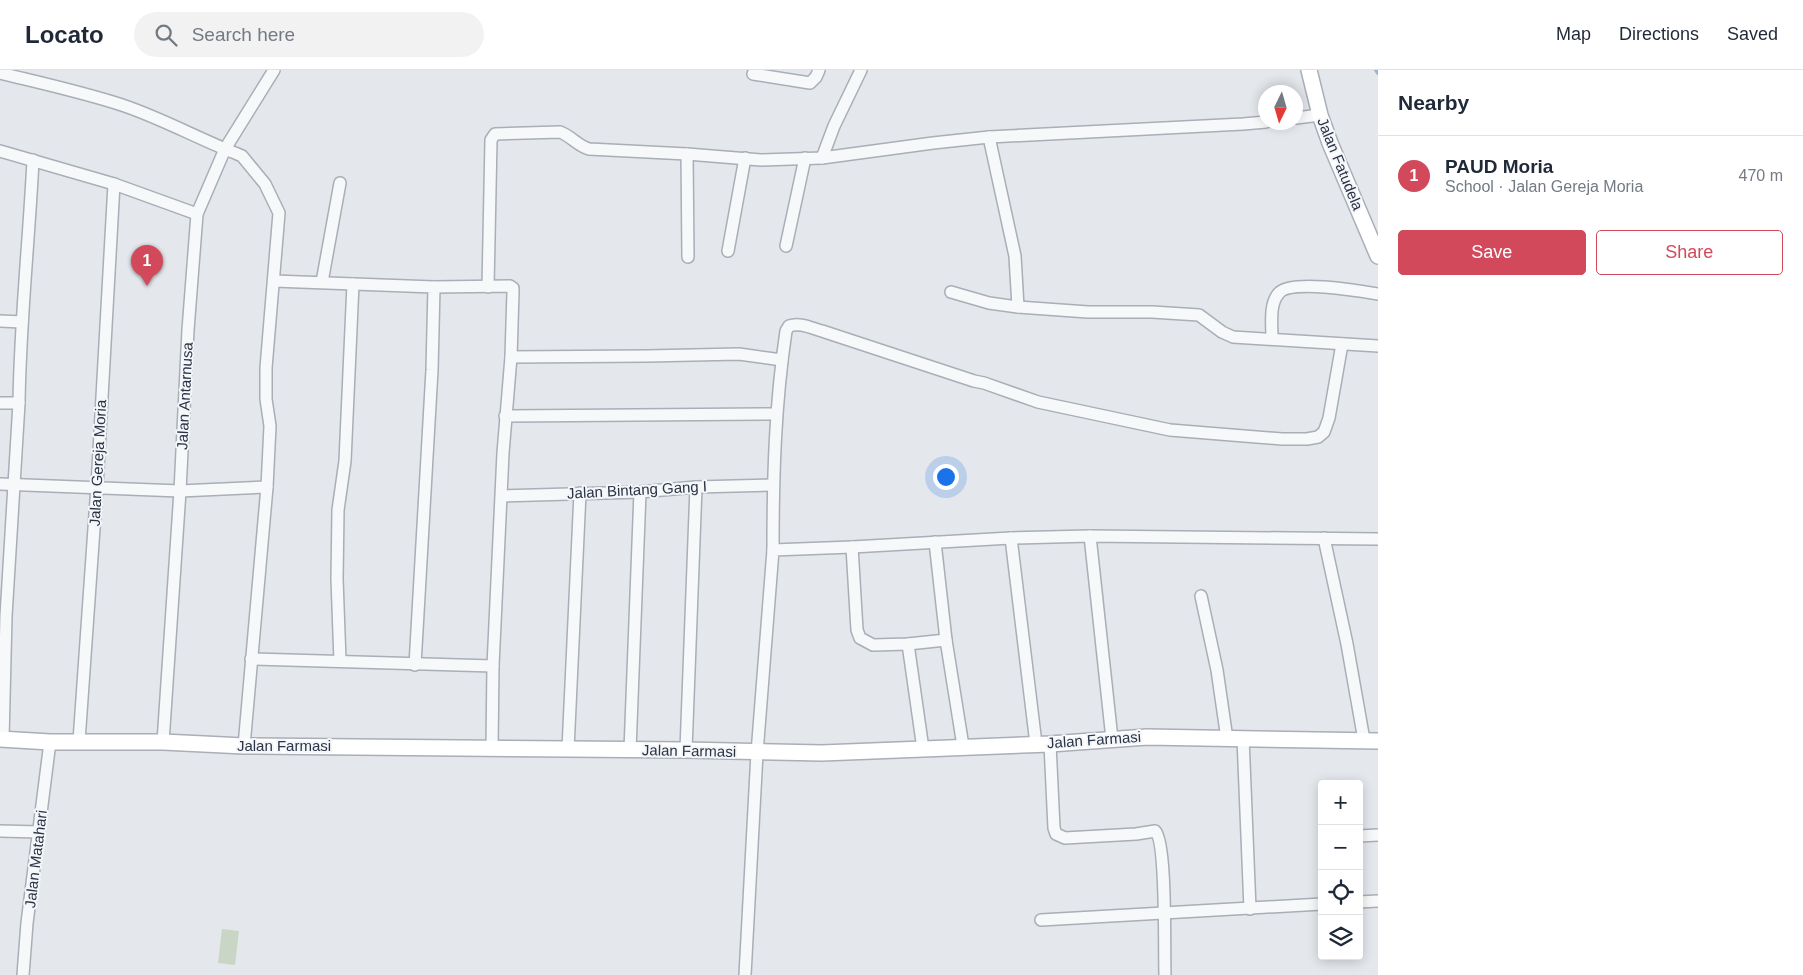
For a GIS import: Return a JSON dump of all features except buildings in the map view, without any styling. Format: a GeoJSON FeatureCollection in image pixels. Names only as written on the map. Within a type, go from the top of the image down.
{"type":"FeatureCollection","features":[{"type":"Feature","properties":{"kind":"street","name":"Jalan Antarnusa"},"geometry":{"type":"LineString","coordinates":[[164,742],[188,330],[197,214],[225,149],[274,70]]}},
{"type":"Feature","properties":{"kind":"street"},"geometry":{"type":"LineString","coordinates":[[753,74],[810,83],[816,77],[819,70]]}},
{"type":"Feature","properties":{"kind":"street"},"geometry":{"type":"LineString","coordinates":[[822,158],[834,126],[861,70]]}},
{"type":"Feature","properties":{"kind":"street","name":"Jalan Fatudela"},"geometry":{"type":"LineString","coordinates":[[1309,70],[1320,115],[1343,176],[1378,256]]}},
{"type":"Feature","properties":{"kind":"street"},"geometry":{"type":"LineString","coordinates":[[0,73],[123,105],[175,125],[242,156],[253,167],[265,184],[279,214],[266,368],[266,399],[270,426],[267,486],[244,746]]}},
{"type":"Feature","properties":{"kind":"street"},"geometry":{"type":"LineString","coordinates":[[1303,117],[1320,115]]}},
{"type":"Feature","properties":{"kind":"street"},"geometry":{"type":"LineString","coordinates":[[488,287],[491,140],[495,134],[560,132],[567,134],[582,147],[589,149],[761,160],[822,158],[989,137],[1258,123]]}},
{"type":"Feature","properties":{"kind":"street"},"geometry":{"type":"LineString","coordinates":[[989,137],[1015,256],[1018,307]]}},
{"type":"Feature","properties":{"kind":"street"},"geometry":{"type":"LineString","coordinates":[[4,154],[33,160],[114,184],[197,214]]}},
{"type":"Feature","properties":{"kind":"street"},"geometry":{"type":"LineString","coordinates":[[687,154],[688,257]]}},
{"type":"Feature","properties":{"kind":"street"},"geometry":{"type":"LineString","coordinates":[[728,251],[745,158]]}},
{"type":"Feature","properties":{"kind":"street"},"geometry":{"type":"LineString","coordinates":[[786,246],[804,158]]}},
{"type":"Feature","properties":{"kind":"street"},"geometry":{"type":"LineString","coordinates":[[1,739],[3,616],[14,483],[33,160]]}},
{"type":"Feature","properties":{"kind":"street"},"geometry":{"type":"LineString","coordinates":[[322,282],[340,183]]}},
{"type":"Feature","properties":{"kind":"street","name":"Jalan Gereja Moria"},"geometry":{"type":"LineString","coordinates":[[79,741],[97,486],[114,184]]}},
{"type":"Feature","properties":{"kind":"street"},"geometry":{"type":"LineString","coordinates":[[274,281],[434,287],[510,286],[513,288],[511,357],[505,416],[492,748]]}},
{"type":"Feature","properties":{"kind":"street"},"geometry":{"type":"LineString","coordinates":[[340,661],[338,510],[345,461],[353,284]]}},
{"type":"Feature","properties":{"kind":"street"},"geometry":{"type":"LineString","coordinates":[[1272,338],[1275,300],[1280,291],[1285,288],[1295,286],[1315,287],[1378,294]]}},
{"type":"Feature","properties":{"kind":"street"},"geometry":{"type":"LineString","coordinates":[[415,665],[426,447],[432,370],[434,287]]}},
{"type":"Feature","properties":{"kind":"street"},"geometry":{"type":"LineString","coordinates":[[951,292],[990,303],[1018,307],[1088,312],[1152,312],[1199,315],[1222,332],[1233,336],[1378,346]]}},
{"type":"Feature","properties":{"kind":"street"},"geometry":{"type":"LineString","coordinates":[[0,321],[22,322]]}},
{"type":"Feature","properties":{"kind":"street"},"geometry":{"type":"LineString","coordinates":[[745,975],[757,753],[773,550],[776,414],[786,331],[789,326],[799,324],[1038,402],[1093,415],[1170,430],[1282,439],[1307,439],[1318,437],[1324,432],[1342,344]]}},
{"type":"Feature","properties":{"kind":"street"},"geometry":{"type":"LineString","coordinates":[[511,357],[739,354],[782,360]]}},
{"type":"Feature","properties":{"kind":"street"},"geometry":{"type":"LineString","coordinates":[[0,403],[19,403]]}},
{"type":"Feature","properties":{"kind":"street"},"geometry":{"type":"LineString","coordinates":[[505,416],[776,414]]}},
{"type":"Feature","properties":{"kind":"street"},"geometry":{"type":"LineString","coordinates":[[0,484],[97,486],[180,491],[267,486]]}},
{"type":"Feature","properties":{"kind":"street","name":"Jalan Bintang Gang I"},"geometry":{"type":"LineString","coordinates":[[502,496],[640,492],[696,487],[773,485]]}},
{"type":"Feature","properties":{"kind":"street"},"geometry":{"type":"LineString","coordinates":[[686,750],[696,487]]}},
{"type":"Feature","properties":{"kind":"street"},"geometry":{"type":"LineString","coordinates":[[630,750],[640,492]]}},
{"type":"Feature","properties":{"kind":"street"},"geometry":{"type":"LineString","coordinates":[[568,749],[580,493]]}},
{"type":"Feature","properties":{"kind":"street"},"geometry":{"type":"LineString","coordinates":[[773,550],[1090,536],[1378,539]]}},
{"type":"Feature","properties":{"kind":"street"},"geometry":{"type":"LineString","coordinates":[[1090,536],[1112,739]]}},
{"type":"Feature","properties":{"kind":"street"},"geometry":{"type":"LineString","coordinates":[[1011,538],[1056,834],[1065,838],[1136,834],[1155,831],[1158,833],[1161,844],[1164,914],[1164,975]]}},
{"type":"Feature","properties":{"kind":"street"},"geometry":{"type":"LineString","coordinates":[[1324,538],[1347,644],[1371,741]]}},
{"type":"Feature","properties":{"kind":"street"},"geometry":{"type":"LineString","coordinates":[[935,542],[946,640],[963,746]]}},
{"type":"Feature","properties":{"kind":"street"},"geometry":{"type":"LineString","coordinates":[[852,547],[857,634],[864,642],[873,645],[946,640]]}},
{"type":"Feature","properties":{"kind":"street"},"geometry":{"type":"LineString","coordinates":[[1201,596],[1217,670],[1228,739]]}},
{"type":"Feature","properties":{"kind":"street"},"geometry":{"type":"LineString","coordinates":[[908,644],[923,749]]}},
{"type":"Feature","properties":{"kind":"street"},"geometry":{"type":"LineString","coordinates":[[251,659],[494,666]]}},
{"type":"Feature","properties":{"kind":"street","name":"Jalan Farmasi"},"geometry":{"type":"LineString","coordinates":[[1,739],[50,742],[164,742],[244,746],[686,750],[757,753],[822,753],[923,749],[1147,737],[1371,741]]}},
{"type":"Feature","properties":{"kind":"street"},"geometry":{"type":"LineString","coordinates":[[1243,738],[1250,909]]}},
{"type":"Feature","properties":{"kind":"street","name":"Jalan Matahari"},"geometry":{"type":"LineString","coordinates":[[23,975],[27,923],[50,742]]}},
{"type":"Feature","properties":{"kind":"street"},"geometry":{"type":"LineString","coordinates":[[0,831],[39,832]]}},
{"type":"Feature","properties":{"kind":"street"},"geometry":{"type":"LineString","coordinates":[[1363,836],[1378,835]]}},
{"type":"Feature","properties":{"kind":"street"},"geometry":{"type":"LineString","coordinates":[[1363,902],[1378,901]]}},
{"type":"Feature","properties":{"kind":"street"},"geometry":{"type":"LineString","coordinates":[[1042,920],[1318,904]]}},
{"type":"Feature","properties":{"kind":"green space"},"geometry":{"type":"Polygon","coordinates":[[[222,929],[239,931],[235,965],[218,963],[222,929]]]}},
{"type":"Feature","properties":{"kind":"place","name":"PAUD Moria"},"geometry":{"type":"Point","coordinates":[147,286]}}]}
